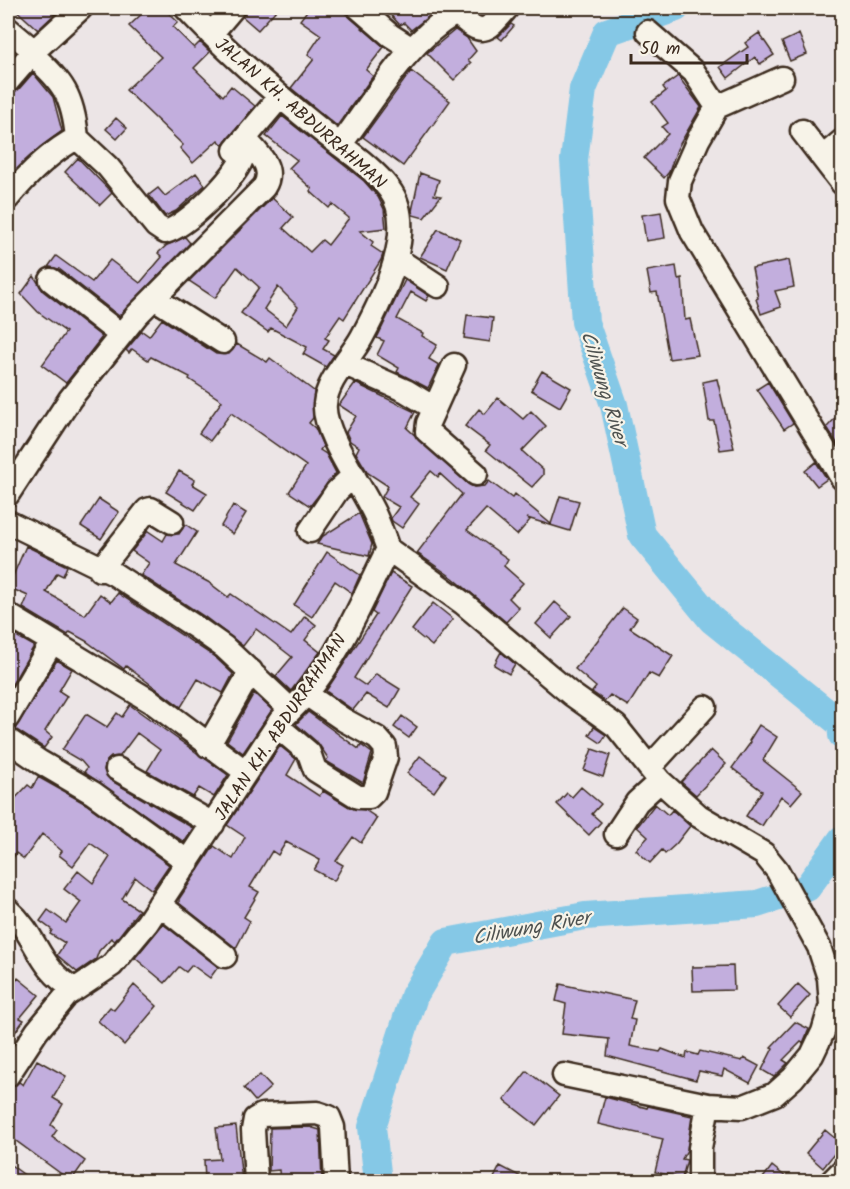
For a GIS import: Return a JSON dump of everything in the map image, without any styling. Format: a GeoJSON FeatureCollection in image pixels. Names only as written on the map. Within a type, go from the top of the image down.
{"type":"FeatureCollection","features":[{"type":"Feature","properties":{"kind":"street"},"geometry":{"type":"LineString","coordinates":[[8,81],[33,53],[81,8]]}},
{"type":"Feature","properties":{"kind":"street","name":"JALAN KH. ABDURRAHMAN"},"geometry":{"type":"LineString","coordinates":[[8,1076],[37,1031],[74,989],[112,965],[159,904],[246,772],[355,615],[388,549],[375,515],[327,421],[324,405],[330,386],[362,337],[397,259],[401,228],[399,210],[390,190],[362,162],[280,97],[186,8]]}},
{"type":"Feature","properties":{"kind":"street"},"geometry":{"type":"LineString","coordinates":[[211,34],[233,8]]}},
{"type":"Feature","properties":{"kind":"street"},"geometry":{"type":"LineString","coordinates":[[359,8],[390,35],[412,50]]}},
{"type":"Feature","properties":{"kind":"street"},"geometry":{"type":"LineString","coordinates":[[340,146],[412,50],[454,14],[458,14],[473,29],[483,30],[492,25],[507,8]]}},
{"type":"Feature","properties":{"kind":"street"},"geometry":{"type":"LineString","coordinates":[[8,29],[65,87],[75,116],[77,138],[108,167],[160,230],[171,231],[184,222],[237,170],[243,156],[239,146]]}},
{"type":"Feature","properties":{"kind":"street"},"geometry":{"type":"LineString","coordinates":[[648,32],[694,72],[711,93],[717,107]]}},
{"type":"Feature","properties":{"kind":"street"},"geometry":{"type":"LineString","coordinates":[[782,78],[717,107],[689,158],[680,181],[678,198],[692,232],[843,478]]}},
{"type":"Feature","properties":{"kind":"street"},"geometry":{"type":"LineString","coordinates":[[239,146],[280,97]]}},
{"type":"Feature","properties":{"kind":"street"},"geometry":{"type":"LineString","coordinates":[[802,131],[843,183]]}},
{"type":"Feature","properties":{"kind":"street"},"geometry":{"type":"LineString","coordinates":[[8,198],[28,174],[64,145],[77,138]]}},
{"type":"Feature","properties":{"kind":"street"},"geometry":{"type":"LineString","coordinates":[[823,157],[843,141]]}},
{"type":"Feature","properties":{"kind":"street"},"geometry":{"type":"LineString","coordinates":[[8,494],[70,399],[121,335],[154,297],[252,201],[268,182],[268,169],[239,146]]}},
{"type":"Feature","properties":{"kind":"street"},"geometry":{"type":"LineString","coordinates":[[184,222],[206,245]]}},
{"type":"Feature","properties":{"kind":"street"},"geometry":{"type":"LineString","coordinates":[[397,259],[438,286]]}},
{"type":"Feature","properties":{"kind":"street"},"geometry":{"type":"LineString","coordinates":[[51,280],[121,335]]}},
{"type":"Feature","properties":{"kind":"street"},"geometry":{"type":"LineString","coordinates":[[154,297],[223,342]]}},
{"type":"Feature","properties":{"kind":"street"},"geometry":{"type":"LineString","coordinates":[[345,364],[406,392],[434,408]]}},
{"type":"Feature","properties":{"kind":"street"},"geometry":{"type":"LineString","coordinates":[[454,365],[434,408],[427,431],[476,474]]}},
{"type":"Feature","properties":{"kind":"street"},"geometry":{"type":"LineString","coordinates":[[310,531],[337,491],[354,475]]}},
{"type":"Feature","properties":{"kind":"street"},"geometry":{"type":"LineString","coordinates":[[100,570],[147,510],[151,509],[172,522]]}},
{"type":"Feature","properties":{"kind":"street"},"geometry":{"type":"LineString","coordinates":[[8,522],[122,579],[197,628],[251,671],[291,710]]}},
{"type":"Feature","properties":{"kind":"street"},"geometry":{"type":"LineString","coordinates":[[388,549],[464,603],[571,694],[615,726],[655,774],[699,816],[764,854],[777,870],[819,947],[829,978],[831,1005],[824,1032],[812,1055],[793,1078],[775,1094],[742,1107],[708,1105],[564,1075]]}},
{"type":"Feature","properties":{"kind":"street"},"geometry":{"type":"LineString","coordinates":[[8,618],[152,702],[208,746],[246,772]]}},
{"type":"Feature","properties":{"kind":"street"},"geometry":{"type":"LineString","coordinates":[[8,717],[52,642]]}},
{"type":"Feature","properties":{"kind":"street"},"geometry":{"type":"LineString","coordinates":[[208,746],[251,671]]}},
{"type":"Feature","properties":{"kind":"street"},"geometry":{"type":"LineString","coordinates":[[616,834],[626,815],[645,793],[655,774],[705,707]]}},
{"type":"Feature","properties":{"kind":"street"},"geometry":{"type":"LineString","coordinates":[[8,740],[93,792],[188,862]]}},
{"type":"Feature","properties":{"kind":"street"},"geometry":{"type":"LineString","coordinates":[[117,769],[213,824]]}},
{"type":"Feature","properties":{"kind":"street"},"geometry":{"type":"LineString","coordinates":[[159,904],[225,956]]}},
{"type":"Feature","properties":{"kind":"street"},"geometry":{"type":"LineString","coordinates":[[8,910],[20,921],[35,944],[41,959],[53,974],[74,989]]}},
{"type":"Feature","properties":{"kind":"street"},"geometry":{"type":"LineString","coordinates":[[700,1182],[700,1148],[708,1105]]}},
{"type":"Feature","properties":{"kind":"street"},"geometry":{"type":"LineString","coordinates":[[256,1182],[253,1130],[255,1119],[262,1115],[317,1113],[329,1117],[333,1127],[336,1182]]}},
{"type":"Feature","properties":{"kind":"street"},"geometry":{"type":"LineString","coordinates":[[831,1182],[843,1171]]}},
{"type":"Feature","properties":{"kind":"building"},"geometry":{"type":"Polygon","coordinates":[[[14,8],[61,8],[38,30],[14,8]]]}},
{"type":"Feature","properties":{"kind":"building"},"geometry":{"type":"Polygon","coordinates":[[[148,8],[163,8],[178,22],[173,27],[194,48],[200,42],[210,52],[194,68],[223,96],[231,86],[255,106],[223,145],[218,140],[193,163],[180,148],[183,145],[126,90],[161,57],[129,26],[148,8]]]}},
{"type":"Feature","properties":{"kind":"building"},"geometry":{"type":"Polygon","coordinates":[[[246,8],[278,8],[258,30],[243,17],[246,8]]]}},
{"type":"Feature","properties":{"kind":"building"},"geometry":{"type":"Polygon","coordinates":[[[309,8],[339,8],[384,47],[366,70],[373,76],[337,126],[291,88],[314,59],[308,54],[321,35],[300,20],[309,8]]]}},
{"type":"Feature","properties":{"kind":"building"},"geometry":{"type":"Polygon","coordinates":[[[384,8],[440,8],[411,30],[404,23],[400,25],[384,8]]]}},
{"type":"Feature","properties":{"kind":"building"},"geometry":{"type":"Polygon","coordinates":[[[511,24],[514,26],[502,40],[498,37],[511,24]]]}},
{"type":"Feature","properties":{"kind":"building"},"geometry":{"type":"Polygon","coordinates":[[[455,30],[467,38],[476,51],[468,60],[471,63],[454,80],[427,53],[455,30]]]}},
{"type":"Feature","properties":{"kind":"building"},"geometry":{"type":"Polygon","coordinates":[[[759,33],[774,55],[760,64],[755,57],[728,78],[720,67],[748,47],[745,43],[759,33]]]}},
{"type":"Feature","properties":{"kind":"building"},"geometry":{"type":"Polygon","coordinates":[[[799,34],[807,54],[790,61],[782,42],[799,34]]]}},
{"type":"Feature","properties":{"kind":"building"},"geometry":{"type":"Polygon","coordinates":[[[411,71],[450,101],[403,166],[363,137],[411,71]]]}},
{"type":"Feature","properties":{"kind":"building"},"geometry":{"type":"Polygon","coordinates":[[[33,73],[53,97],[62,131],[40,147],[8,178],[8,94],[18,90],[33,73]]]}},
{"type":"Feature","properties":{"kind":"building"},"geometry":{"type":"Polygon","coordinates":[[[678,76],[701,107],[677,149],[669,172],[664,178],[644,158],[668,134],[662,127],[668,123],[652,102],[666,91],[663,87],[678,76]]]}},
{"type":"Feature","properties":{"kind":"building"},"geometry":{"type":"Polygon","coordinates":[[[282,116],[364,181],[378,197],[384,209],[386,228],[360,231],[373,242],[371,246],[383,254],[344,319],[340,316],[325,338],[329,340],[323,349],[334,355],[326,367],[303,354],[307,347],[271,328],[268,332],[241,313],[259,287],[237,267],[215,298],[189,281],[272,198],[293,217],[283,228],[310,252],[322,240],[328,245],[349,218],[332,204],[329,208],[310,191],[312,189],[289,168],[297,160],[266,136],[282,116]],[[278,287],[264,309],[286,326],[298,307],[278,287]]]}},
{"type":"Feature","properties":{"kind":"building"},"geometry":{"type":"Polygon","coordinates":[[[116,118],[127,128],[117,139],[106,129],[116,118]]]}},
{"type":"Feature","properties":{"kind":"building"},"geometry":{"type":"Polygon","coordinates":[[[78,158],[112,193],[100,205],[65,172],[78,158]]]}},
{"type":"Feature","properties":{"kind":"building"},"geometry":{"type":"Polygon","coordinates":[[[196,173],[205,185],[176,211],[165,216],[149,195],[158,188],[165,196],[196,173]]]}},
{"type":"Feature","properties":{"kind":"building"},"geometry":{"type":"Polygon","coordinates":[[[420,173],[439,180],[434,195],[441,196],[424,218],[413,215],[412,211],[420,173]]]}},
{"type":"Feature","properties":{"kind":"building"},"geometry":{"type":"Polygon","coordinates":[[[661,212],[665,238],[646,241],[642,215],[661,212]]]}},
{"type":"Feature","properties":{"kind":"building"},"geometry":{"type":"Polygon","coordinates":[[[438,229],[460,239],[447,269],[420,257],[438,229]]]}},
{"type":"Feature","properties":{"kind":"building"},"geometry":{"type":"Polygon","coordinates":[[[185,237],[190,243],[119,316],[59,269],[48,267],[56,256],[92,282],[110,260],[140,283],[162,257],[158,253],[167,245],[185,237]]]}},
{"type":"Feature","properties":{"kind":"building"},"geometry":{"type":"Polygon","coordinates":[[[789,260],[794,287],[775,291],[781,307],[761,314],[756,299],[758,298],[752,268],[789,260]]]}},
{"type":"Feature","properties":{"kind":"building"},"geometry":{"type":"Polygon","coordinates":[[[676,266],[678,279],[682,278],[685,320],[690,319],[698,355],[669,359],[657,292],[651,293],[647,271],[676,266]]]}},
{"type":"Feature","properties":{"kind":"building"},"geometry":{"type":"Polygon","coordinates":[[[34,276],[43,291],[102,337],[66,383],[42,365],[66,332],[38,312],[21,294],[34,276]]]}},
{"type":"Feature","properties":{"kind":"building"},"geometry":{"type":"Polygon","coordinates":[[[405,280],[429,296],[426,301],[411,292],[397,319],[423,333],[422,336],[437,345],[429,359],[439,365],[428,388],[397,372],[399,368],[377,355],[384,341],[377,338],[405,280]]]}},
{"type":"Feature","properties":{"kind":"building"},"geometry":{"type":"Polygon","coordinates":[[[467,315],[493,318],[490,342],[464,338],[467,315]]]}},
{"type":"Feature","properties":{"kind":"building"},"geometry":{"type":"Polygon","coordinates":[[[162,319],[216,354],[229,354],[237,344],[267,362],[270,358],[314,391],[313,418],[309,423],[315,428],[323,446],[320,450],[326,454],[336,473],[310,506],[289,492],[306,466],[231,413],[210,441],[199,433],[222,401],[189,379],[190,377],[151,357],[148,360],[132,349],[129,353],[126,350],[142,331],[149,336],[162,319]]]}},
{"type":"Feature","properties":{"kind":"building"},"geometry":{"type":"Polygon","coordinates":[[[542,371],[571,388],[560,407],[531,390],[542,371]]]}},
{"type":"Feature","properties":{"kind":"building"},"geometry":{"type":"Polygon","coordinates":[[[717,379],[734,448],[720,450],[714,421],[709,421],[703,382],[717,379]]]}},
{"type":"Feature","properties":{"kind":"building"},"geometry":{"type":"Polygon","coordinates":[[[768,382],[793,423],[784,429],[757,389],[768,382]]]}},
{"type":"Feature","properties":{"kind":"building"},"geometry":{"type":"Polygon","coordinates":[[[355,383],[415,412],[407,428],[468,484],[474,487],[485,486],[489,481],[512,498],[515,494],[551,524],[560,496],[579,501],[570,531],[527,518],[530,520],[517,535],[486,509],[467,530],[508,559],[504,566],[523,583],[509,598],[519,608],[506,622],[453,578],[417,553],[462,494],[440,474],[438,477],[431,471],[410,497],[419,504],[402,528],[392,521],[391,518],[399,507],[382,497],[388,486],[368,473],[356,453],[359,447],[350,441],[346,432],[356,416],[339,405],[355,383]]]}},
{"type":"Feature","properties":{"kind":"building"},"geometry":{"type":"Polygon","coordinates":[[[498,398],[523,419],[531,411],[546,426],[522,451],[543,470],[543,475],[532,487],[486,450],[490,445],[465,426],[479,409],[485,414],[498,398]]]}},
{"type":"Feature","properties":{"kind":"building"},"geometry":{"type":"Polygon","coordinates":[[[843,410],[843,453],[827,427],[843,410]]]}},
{"type":"Feature","properties":{"kind":"building"},"geometry":{"type":"Polygon","coordinates":[[[816,462],[827,479],[817,486],[805,471],[816,462]]]}},
{"type":"Feature","properties":{"kind":"building"},"geometry":{"type":"Polygon","coordinates":[[[179,471],[195,480],[192,484],[207,493],[195,510],[166,492],[179,471]]]}},
{"type":"Feature","properties":{"kind":"building"},"geometry":{"type":"Polygon","coordinates":[[[99,499],[119,512],[101,539],[81,526],[99,499]]]}},
{"type":"Feature","properties":{"kind":"building"},"geometry":{"type":"Polygon","coordinates":[[[233,505],[246,513],[233,534],[221,526],[233,505]]]}},
{"type":"Feature","properties":{"kind":"building"},"geometry":{"type":"Polygon","coordinates":[[[359,513],[372,544],[369,556],[317,544],[323,536],[359,513]]]}},
{"type":"Feature","properties":{"kind":"building"},"geometry":{"type":"Polygon","coordinates":[[[185,524],[197,532],[176,565],[208,582],[228,597],[231,594],[291,635],[305,616],[316,625],[305,640],[320,652],[291,691],[272,673],[276,676],[292,657],[256,629],[243,646],[205,617],[141,575],[149,563],[132,551],[148,531],[163,541],[167,534],[179,534],[185,524]]]}},
{"type":"Feature","properties":{"kind":"building"},"geometry":{"type":"Polygon","coordinates":[[[26,546],[67,566],[63,576],[57,573],[46,592],[85,615],[100,594],[111,602],[118,593],[215,657],[233,674],[223,693],[198,679],[181,707],[126,666],[124,669],[86,641],[70,632],[68,635],[23,608],[28,596],[8,587],[26,546]]]}},
{"type":"Feature","properties":{"kind":"building"},"geometry":{"type":"Polygon","coordinates":[[[327,552],[360,575],[352,593],[335,581],[312,617],[294,605],[327,552]]]}},
{"type":"Feature","properties":{"kind":"building"},"geometry":{"type":"Polygon","coordinates":[[[391,573],[412,586],[354,678],[366,686],[376,674],[400,689],[389,708],[366,694],[353,710],[326,691],[376,615],[372,612],[391,573]]]}},
{"type":"Feature","properties":{"kind":"building"},"geometry":{"type":"Polygon","coordinates":[[[555,602],[571,616],[551,638],[536,624],[555,602]]]}},
{"type":"Feature","properties":{"kind":"building"},"geometry":{"type":"Polygon","coordinates":[[[433,603],[453,619],[432,646],[412,630],[433,603]]]}},
{"type":"Feature","properties":{"kind":"building"},"geometry":{"type":"Polygon","coordinates":[[[623,608],[637,618],[630,628],[673,656],[659,678],[649,673],[628,706],[610,695],[605,701],[592,692],[596,687],[575,669],[623,608]]]}},
{"type":"Feature","properties":{"kind":"building"},"geometry":{"type":"Polygon","coordinates":[[[11,633],[34,646],[11,686],[8,684],[8,638],[11,633]]]}},
{"type":"Feature","properties":{"kind":"building"},"geometry":{"type":"Polygon","coordinates":[[[501,652],[515,664],[509,674],[494,665],[501,652]]]}},
{"type":"Feature","properties":{"kind":"building"},"geometry":{"type":"Polygon","coordinates":[[[57,660],[72,669],[59,691],[67,696],[45,731],[52,737],[44,748],[15,729],[57,660]]]}},
{"type":"Feature","properties":{"kind":"building"},"geometry":{"type":"Polygon","coordinates":[[[254,693],[272,710],[243,753],[227,741],[254,693]]]}},
{"type":"Feature","properties":{"kind":"building"},"geometry":{"type":"Polygon","coordinates":[[[130,705],[228,775],[214,797],[199,788],[193,797],[147,771],[160,750],[137,733],[120,756],[111,757],[106,762],[104,770],[110,780],[193,828],[184,842],[84,772],[87,768],[81,761],[62,750],[86,714],[107,727],[117,713],[122,717],[130,705]]]}},
{"type":"Feature","properties":{"kind":"building"},"geometry":{"type":"Polygon","coordinates":[[[308,712],[359,749],[361,745],[372,753],[363,783],[326,761],[328,758],[318,743],[296,724],[308,712]]]}},
{"type":"Feature","properties":{"kind":"building"},"geometry":{"type":"Polygon","coordinates":[[[402,716],[417,727],[409,738],[394,727],[402,716]]]}},
{"type":"Feature","properties":{"kind":"building"},"geometry":{"type":"Polygon","coordinates":[[[759,725],[777,737],[763,760],[802,791],[791,804],[781,796],[762,826],[746,816],[762,791],[732,768],[751,742],[749,741],[759,725]]]}},
{"type":"Feature","properties":{"kind":"building"},"geometry":{"type":"Polygon","coordinates":[[[594,727],[606,735],[601,743],[589,735],[594,727]]]}},
{"type":"Feature","properties":{"kind":"building"},"geometry":{"type":"Polygon","coordinates":[[[280,746],[296,759],[287,775],[319,796],[323,791],[351,808],[365,810],[377,818],[361,843],[353,837],[336,861],[343,865],[334,881],[314,870],[320,860],[286,842],[278,855],[272,851],[250,887],[259,892],[244,917],[250,921],[236,948],[179,903],[179,899],[214,846],[233,859],[245,837],[227,825],[280,746]]]}},
{"type":"Feature","properties":{"kind":"building"},"geometry":{"type":"Polygon","coordinates":[[[592,749],[610,755],[603,777],[584,770],[592,749]]]}},
{"type":"Feature","properties":{"kind":"building"},"geometry":{"type":"Polygon","coordinates":[[[711,750],[726,764],[696,795],[681,782],[711,750]]]}},
{"type":"Feature","properties":{"kind":"building"},"geometry":{"type":"Polygon","coordinates":[[[420,756],[446,775],[434,792],[407,773],[420,756]]]}},
{"type":"Feature","properties":{"kind":"building"},"geometry":{"type":"Polygon","coordinates":[[[38,777],[86,804],[169,865],[152,890],[135,877],[122,899],[139,910],[115,941],[111,938],[99,951],[96,959],[77,972],[57,955],[65,943],[50,934],[52,930],[40,921],[48,910],[66,923],[81,902],[64,889],[78,871],[93,883],[110,857],[90,843],[73,866],[59,855],[62,851],[42,834],[24,859],[16,853],[8,865],[8,806],[28,785],[32,788],[38,777]]]}},
{"type":"Feature","properties":{"kind":"building"},"geometry":{"type":"Polygon","coordinates":[[[581,787],[601,804],[592,814],[601,822],[589,835],[557,804],[567,793],[572,797],[581,787]]]}},
{"type":"Feature","properties":{"kind":"building"},"geometry":{"type":"Polygon","coordinates":[[[655,804],[668,815],[672,810],[690,826],[676,844],[665,854],[662,850],[650,863],[636,850],[648,837],[637,827],[655,804]]]}},
{"type":"Feature","properties":{"kind":"building"},"geometry":{"type":"Polygon","coordinates":[[[163,924],[218,967],[210,978],[192,965],[186,972],[179,967],[165,983],[135,958],[163,924]]]}},
{"type":"Feature","properties":{"kind":"building"},"geometry":{"type":"Polygon","coordinates":[[[733,966],[734,990],[693,991],[692,967],[733,966]]]}},
{"type":"Feature","properties":{"kind":"building"},"geometry":{"type":"Polygon","coordinates":[[[18,978],[39,995],[20,1018],[24,1020],[8,1042],[8,991],[18,978]]]}},
{"type":"Feature","properties":{"kind":"building"},"geometry":{"type":"Polygon","coordinates":[[[560,984],[635,1000],[630,1019],[635,1020],[630,1046],[660,1052],[662,1049],[686,1058],[687,1052],[698,1055],[700,1051],[742,1061],[744,1058],[759,1066],[750,1083],[724,1069],[722,1076],[699,1071],[696,1080],[607,1056],[609,1039],[562,1034],[566,1004],[556,1001],[560,984]]]}},
{"type":"Feature","properties":{"kind":"building"},"geometry":{"type":"Polygon","coordinates":[[[798,984],[810,995],[790,1017],[778,1006],[798,984]]]}},
{"type":"Feature","properties":{"kind":"building"},"geometry":{"type":"Polygon","coordinates":[[[134,985],[157,1006],[124,1045],[98,1021],[110,1007],[114,1010],[134,985]]]}},
{"type":"Feature","properties":{"kind":"building"},"geometry":{"type":"Polygon","coordinates":[[[795,1022],[809,1029],[803,1043],[801,1042],[783,1060],[788,1063],[774,1077],[762,1070],[773,1048],[771,1047],[795,1022]]]}},
{"type":"Feature","properties":{"kind":"building"},"geometry":{"type":"Polygon","coordinates":[[[37,1060],[66,1076],[53,1098],[63,1104],[51,1125],[57,1130],[52,1137],[85,1161],[71,1181],[8,1135],[8,1088],[19,1082],[23,1085],[37,1060]]]}},
{"type":"Feature","properties":{"kind":"building"},"geometry":{"type":"Polygon","coordinates":[[[527,1071],[559,1096],[536,1125],[504,1100],[527,1071]]]}},
{"type":"Feature","properties":{"kind":"building"},"geometry":{"type":"Polygon","coordinates":[[[260,1075],[271,1087],[255,1101],[244,1088],[260,1075]]]}},
{"type":"Feature","properties":{"kind":"building"},"geometry":{"type":"Polygon","coordinates":[[[605,1097],[692,1116],[687,1150],[682,1159],[687,1160],[682,1178],[655,1172],[663,1139],[598,1124],[605,1097]]]}},
{"type":"Feature","properties":{"kind":"building"},"geometry":{"type":"Polygon","coordinates":[[[236,1126],[242,1181],[205,1181],[204,1160],[220,1159],[216,1128],[236,1126]]]}},
{"type":"Feature","properties":{"kind":"building"},"geometry":{"type":"Polygon","coordinates":[[[310,1127],[320,1130],[322,1182],[280,1182],[279,1170],[269,1171],[270,1128],[310,1127]]]}},
{"type":"Feature","properties":{"kind":"building"},"geometry":{"type":"Polygon","coordinates":[[[825,1130],[842,1144],[823,1168],[806,1153],[825,1130]]]}},
{"type":"Feature","properties":{"kind":"building"},"geometry":{"type":"Polygon","coordinates":[[[8,1163],[34,1182],[8,1182],[8,1163]]]}},
{"type":"Feature","properties":{"kind":"building"},"geometry":{"type":"Polygon","coordinates":[[[500,1166],[531,1182],[492,1182],[500,1166]]]}},
{"type":"Feature","properties":{"kind":"building"},"geometry":{"type":"Polygon","coordinates":[[[772,1166],[792,1182],[760,1182],[772,1166]]]}},
{"type":"Feature","properties":{"kind":"waterway","name":"Ciliwung River"},"geometry":{"type":"LineString","coordinates":[[676,8],[607,32],[583,89],[574,160],[585,322],[614,405],[642,535],[712,620],[841,724],[842,735]]}},
{"type":"Feature","properties":{"kind":"waterway","name":"Ciliwung River"},"geometry":{"type":"LineString","coordinates":[[378,1182],[372,1127],[414,996],[446,942],[585,916],[757,904],[807,888],[842,839]]}}]}
